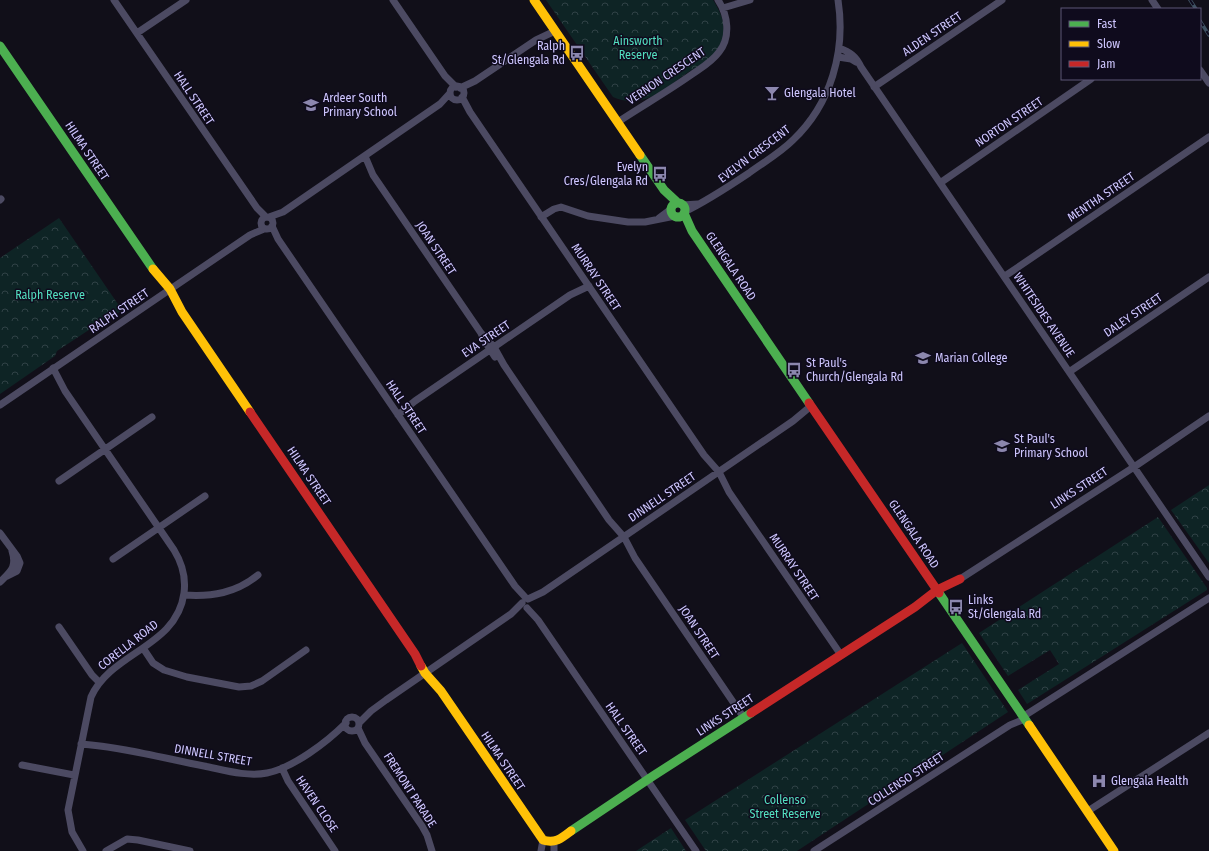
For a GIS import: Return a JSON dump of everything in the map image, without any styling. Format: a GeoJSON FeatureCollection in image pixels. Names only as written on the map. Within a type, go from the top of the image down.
{"type":"FeatureCollection","features":[{"type":"Feature","properties":{"kind":"street","name":"HALL STREET"},"geometry":{"type":"LineString","coordinates":[[114,0],[696,851]]}},
{"type":"Feature","properties":{"kind":"street"},"geometry":{"type":"LineString","coordinates":[[137,33],[186,0]]}},
{"type":"Feature","properties":{"kind":"street","name":"MURRAY STREET"},"geometry":{"type":"LineString","coordinates":[[393,0],[841,655]]}},
{"type":"Feature","properties":{"kind":"street","name":"GLENGALA ROAD"},"geometry":{"type":"LineString","coordinates":[[534,0],[1024,716],[1114,851]]}},
{"type":"Feature","properties":{"kind":"street","name":"VERNON CRESCENT"},"geometry":{"type":"LineString","coordinates":[[618,122],[663,94],[708,63],[720,51],[727,35],[727,24],[723,8],[718,0]]}},
{"type":"Feature","properties":{"kind":"street"},"geometry":{"type":"LineString","coordinates":[[723,8],[750,0]]}},
{"type":"Feature","properties":{"kind":"street","name":"EVELYN CRESCENT"},"geometry":{"type":"LineString","coordinates":[[541,217],[554,209],[561,207],[588,216],[610,220],[638,222],[657,219],[678,210],[701,204],[770,158],[801,132],[815,113],[834,75],[839,48],[840,18],[838,0]]}},
{"type":"Feature","properties":{"kind":"street","name":"ALDEN STREET"},"geometry":{"type":"LineString","coordinates":[[874,87],[1002,0]]}},
{"type":"Feature","properties":{"kind":"street","name":"RALPH STREET"},"geometry":{"type":"LineString","coordinates":[[0,405],[553,27]]}},
{"type":"Feature","properties":{"kind":"street","name":"HILMA STREET"},"geometry":{"type":"LineString","coordinates":[[0,46],[415,654],[550,844]]}},
{"type":"Feature","properties":{"kind":"street","name":"WHITESIDES AVENUE"},"geometry":{"type":"LineString","coordinates":[[839,48],[854,55],[874,87],[1005,276],[1209,576]]}},
{"type":"Feature","properties":{"kind":"street","name":"WHITESIDES AVENUE"},"geometry":{"type":"LineString","coordinates":[[838,57],[851,59],[861,67]]}},
{"type":"Feature","properties":{"kind":"street"},"geometry":{"type":"LineString","coordinates":[[1201,71],[1209,83]]}},
{"type":"Feature","properties":{"kind":"street","name":"NORTON STREET"},"geometry":{"type":"LineString","coordinates":[[940,183],[1090,80]]}},
{"type":"Feature","properties":{"kind":"street","name":"MENTHA STREET"},"geometry":{"type":"LineString","coordinates":[[1005,276],[1209,136]]}},
{"type":"Feature","properties":{"kind":"street","name":"JOAN STREET"},"geometry":{"type":"LineString","coordinates":[[362,158],[482,333],[497,359],[504,365],[744,718]]}},
{"type":"Feature","properties":{"kind":"street","name":"DALEY STREET"},"geometry":{"type":"LineString","coordinates":[[1069,372],[1209,277]]}},
{"type":"Feature","properties":{"kind":"street","name":"EVA STREET"},"geometry":{"type":"LineString","coordinates":[[397,413],[587,283]]}},
{"type":"Feature","properties":{"kind":"street","name":"CORELLA ROAD"},"geometry":{"type":"LineString","coordinates":[[51,370],[159,528],[179,560],[184,580],[184,595],[173,623],[164,633],[110,672],[99,682],[91,697],[68,806],[68,815],[72,832],[83,851]]}},
{"type":"Feature","properties":{"kind":"street","name":"DINNELL STREET"},"geometry":{"type":"LineString","coordinates":[[82,741],[241,773],[266,773],[282,768],[295,762],[354,725],[427,671],[813,408]]}},
{"type":"Feature","properties":{"kind":"street","name":"LINKS STREET"},"geometry":{"type":"LineString","coordinates":[[550,844],[648,779],[1134,467],[1209,416]]}},
{"type":"Feature","properties":{"kind":"street"},"geometry":{"type":"LineString","coordinates":[[59,481],[152,417]]}},
{"type":"Feature","properties":{"kind":"street"},"geometry":{"type":"LineString","coordinates":[[113,559],[204,496]]}},
{"type":"Feature","properties":{"kind":"street"},"geometry":{"type":"LineString","coordinates":[[0,533],[17,556],[20,563],[20,567],[17,571],[7,576],[0,582]]}},
{"type":"Feature","properties":{"kind":"street"},"geometry":{"type":"LineString","coordinates":[[184,595],[205,596],[224,593],[241,587],[258,576]]}},
{"type":"Feature","properties":{"kind":"street","name":"COLLENSO STREET"},"geometry":{"type":"LineString","coordinates":[[814,851],[1209,598]]}},
{"type":"Feature","properties":{"kind":"street"},"geometry":{"type":"LineString","coordinates":[[59,627],[92,675],[99,682]]}},
{"type":"Feature","properties":{"kind":"street"},"geometry":{"type":"LineString","coordinates":[[143,648],[153,663],[164,670],[187,677],[240,687],[251,686],[262,681],[306,650]]}},
{"type":"Feature","properties":{"kind":"street","name":"FREMONT PARADE"},"geometry":{"type":"LineString","coordinates":[[354,725],[422,826],[427,835],[432,851]]}},
{"type":"Feature","properties":{"kind":"street"},"geometry":{"type":"LineString","coordinates":[[1088,811],[1209,733]]}},
{"type":"Feature","properties":{"kind":"street"},"geometry":{"type":"LineString","coordinates":[[22,765],[74,775]]}},
{"type":"Feature","properties":{"kind":"street","name":"HAVEN CLOSE"},"geometry":{"type":"LineString","coordinates":[[282,768],[288,781],[335,851]]}},
{"type":"Feature","properties":{"kind":"street"},"geometry":{"type":"LineString","coordinates":[[106,851],[127,839],[190,851]]}},
{"type":"Feature","properties":{"kind":"street"},"geometry":{"type":"LineString","coordinates":[[541,851],[550,844]]}},
{"type":"Feature","properties":{"kind":"green space","name":"Ainsworth Reserve"},"geometry":{"type":"Polygon","coordinates":[[[546,0],[713,0],[722,19],[724,29],[722,40],[709,59],[651,97],[633,101],[621,100],[613,97],[546,0]]]}},
{"type":"Feature","properties":{"kind":"green space","name":"Ralph Reserve"},"geometry":{"type":"Polygon","coordinates":[[[59,218],[122,310],[107,321],[104,320],[57,351],[55,356],[0,394],[0,258],[59,218]]]}},
{"type":"Feature","properties":{"kind":"green space"},"geometry":{"type":"Polygon","coordinates":[[[1209,485],[1209,563],[1171,510],[1209,485]]]}},
{"type":"Feature","properties":{"kind":"green space"},"geometry":{"type":"Polygon","coordinates":[[[1158,517],[1207,590],[1027,704],[1018,690],[1059,664],[1050,650],[1008,676],[979,633],[1158,517]]]}},
{"type":"Feature","properties":{"kind":"green space","name":"Collenso Street Reserve"},"geometry":{"type":"Polygon","coordinates":[[[962,643],[1008,712],[797,851],[706,851],[685,820],[962,643]]]}},
{"type":"Feature","properties":{"kind":"green space"},"geometry":{"type":"Polygon","coordinates":[[[671,828],[686,851],[636,851],[671,828]]]}},
{"type":"Feature","properties":{"kind":"railway"},"geometry":{"type":"LineString","coordinates":[[1190,0],[1195,8]]}},
{"type":"Feature","properties":{"kind":"railway"},"geometry":{"type":"LineString","coordinates":[[1201,23],[1209,35]]}},
{"type":"Feature","properties":{"kind":"traffic: fast"},"geometry":{"type":"LineString","coordinates":[[0,46],[153,269]]}},
{"type":"Feature","properties":{"kind":"traffic: fast"},"geometry":{"type":"LineString","coordinates":[[640,155],[664,190],[678,203]]}},
{"type":"Feature","properties":{"kind":"traffic: fast"},"geometry":{"type":"LineString","coordinates":[[678,203],[683,205],[685,210],[683,215],[678,217],[673,215],[671,210],[673,205],[678,203]]}},
{"type":"Feature","properties":{"kind":"traffic: fast"},"geometry":{"type":"LineString","coordinates":[[684,213],[692,231],[809,403]]}},
{"type":"Feature","properties":{"kind":"traffic: fast"},"geometry":{"type":"LineString","coordinates":[[939,593],[1029,725]]}},
{"type":"Feature","properties":{"kind":"traffic: fast"},"geometry":{"type":"LineString","coordinates":[[571,831],[751,713]]}},
{"type":"Feature","properties":{"kind":"traffic: slow"},"geometry":{"type":"LineString","coordinates":[[534,0],[640,155]]}},
{"type":"Feature","properties":{"kind":"traffic: slow"},"geometry":{"type":"LineString","coordinates":[[153,269],[170,289],[182,312],[250,412]]}},
{"type":"Feature","properties":{"kind":"traffic: slow"},"geometry":{"type":"LineString","coordinates":[[421,666],[425,673],[441,691],[543,840],[555,841],[571,831]]}},
{"type":"Feature","properties":{"kind":"traffic: slow"},"geometry":{"type":"LineString","coordinates":[[1029,725],[1114,851]]}},
{"type":"Feature","properties":{"kind":"traffic: jam"},"geometry":{"type":"LineString","coordinates":[[809,403],[939,593]]}},
{"type":"Feature","properties":{"kind":"traffic: jam"},"geometry":{"type":"LineString","coordinates":[[250,412],[415,654],[421,666]]}},
{"type":"Feature","properties":{"kind":"traffic: jam"},"geometry":{"type":"LineString","coordinates":[[751,713],[915,607],[937,590],[960,579]]}},
{"type":"Feature","properties":{"kind":"place","name":"Ralph St/Glengala Rd"},"geometry":{"type":"Point","coordinates":[577,53]}},
{"type":"Feature","properties":{"kind":"place","name":"Glengala Hotel"},"geometry":{"type":"Point","coordinates":[772,93]}},
{"type":"Feature","properties":{"kind":"place","name":"Ardeer South Primary School"},"geometry":{"type":"Point","coordinates":[311,105]}},
{"type":"Feature","properties":{"kind":"place","name":"Evelyn Cres/Glengala Rd"},"geometry":{"type":"Point","coordinates":[660,174]}},
{"type":"Feature","properties":{"kind":"place","name":"Marian College"},"geometry":{"type":"Point","coordinates":[923,358]}},
{"type":"Feature","properties":{"kind":"place","name":"St Paul's Church/Glengala Rd"},"geometry":{"type":"Point","coordinates":[794,370]}},
{"type":"Feature","properties":{"kind":"place","name":"St Paul's Primary School"},"geometry":{"type":"Point","coordinates":[1002,446]}},
{"type":"Feature","properties":{"kind":"place","name":"Links St/Glengala Rd"},"geometry":{"type":"Point","coordinates":[956,607]}},
{"type":"Feature","properties":{"kind":"place","name":"Glengala Health"},"geometry":{"type":"Point","coordinates":[1099,781]}}]}
